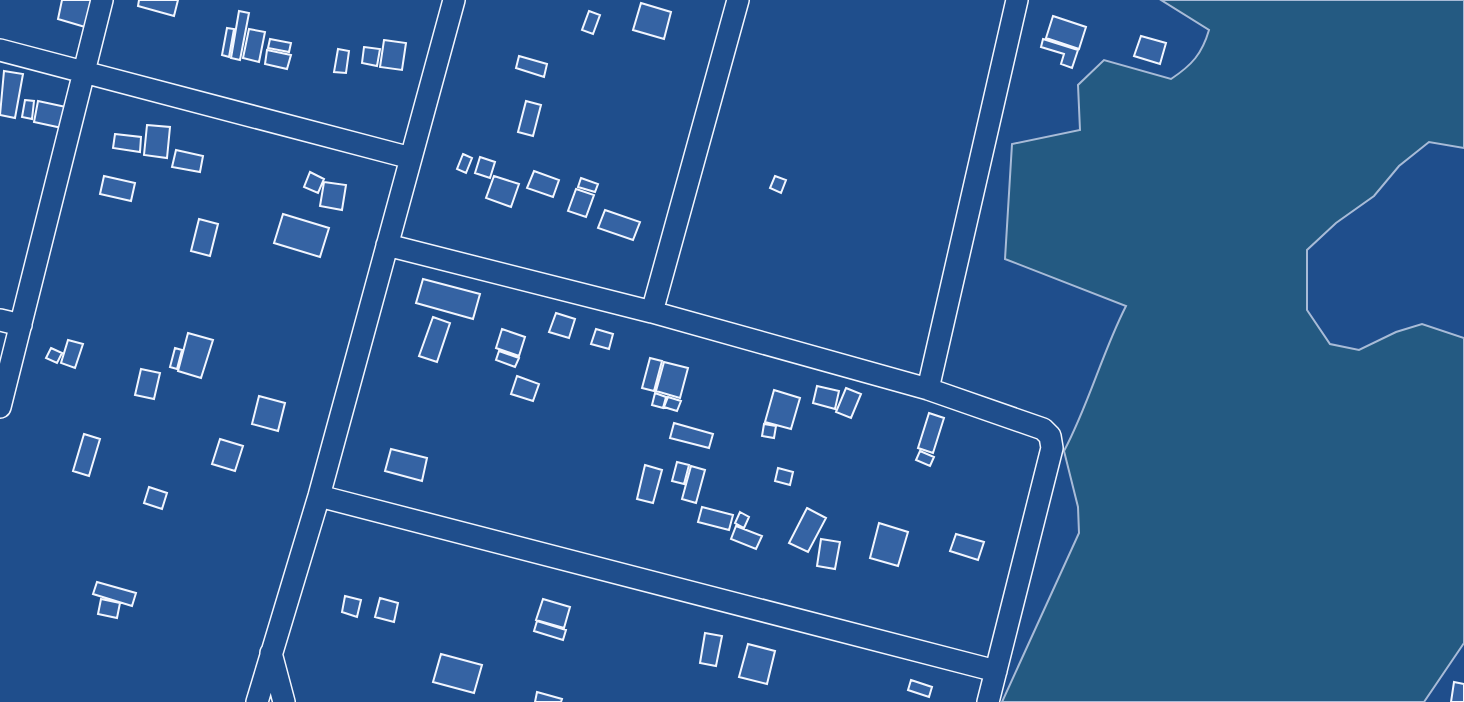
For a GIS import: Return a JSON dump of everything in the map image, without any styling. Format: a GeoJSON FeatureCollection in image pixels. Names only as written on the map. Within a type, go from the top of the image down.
{"type":"FeatureCollection","features":[{"type":"Feature","properties":{"kind":"street"},"geometry":{"type":"LineString","coordinates":[[0,407],[102,0]]}},
{"type":"Feature","properties":{"kind":"street"},"geometry":{"type":"LineString","coordinates":[[257,702],[319,496],[454,0]]}},
{"type":"Feature","properties":{"kind":"street"},"geometry":{"type":"LineString","coordinates":[[652,312],[738,0]]}},
{"type":"Feature","properties":{"kind":"street"},"geometry":{"type":"LineString","coordinates":[[928,388],[1017,0]]}},
{"type":"Feature","properties":{"kind":"street"},"geometry":{"type":"LineString","coordinates":[[0,50],[411,158]]}},
{"type":"Feature","properties":{"kind":"street"},"geometry":{"type":"LineString","coordinates":[[387,245],[652,312],[928,388],[1043,429],[1050,436],[1052,448],[988,702]]}},
{"type":"Feature","properties":{"kind":"street"},"geometry":{"type":"LineString","coordinates":[[0,320],[21,325]]}},
{"type":"Feature","properties":{"kind":"street"},"geometry":{"type":"LineString","coordinates":[[319,496],[996,671]]}},
{"type":"Feature","properties":{"kind":"street"},"geometry":{"type":"LineString","coordinates":[[270,652],[284,702]]}},
{"type":"Feature","properties":{"kind":"shaded area"},"geometry":{"type":"Polygon","coordinates":[[[1161,0],[1464,0],[1464,148],[1429,142],[1399,166],[1374,196],[1336,223],[1307,250],[1307,310],[1330,344],[1359,350],[1396,332],[1422,324],[1464,338],[1464,643],[1424,702],[1002,702],[1079,533],[1078,507],[1064,451],[1126,306],[1005,259],[1012,144],[1080,130],[1078,85],[1104,60],[1171,79],[1185,69],[1203,46],[1209,30],[1161,0]]]}},
{"type":"Feature","properties":{"kind":"building"},"geometry":{"type":"Polygon","coordinates":[[[62,0],[92,0],[85,27],[58,19],[62,0]]]}},
{"type":"Feature","properties":{"kind":"building"},"geometry":{"type":"Polygon","coordinates":[[[139,0],[178,0],[174,16],[138,6],[139,0]]]}},
{"type":"Feature","properties":{"kind":"building"},"geometry":{"type":"Polygon","coordinates":[[[641,3],[671,12],[664,39],[633,30],[641,3]]]}},
{"type":"Feature","properties":{"kind":"building"},"geometry":{"type":"Polygon","coordinates":[[[239,11],[249,13],[240,60],[231,58],[239,11]]]}},
{"type":"Feature","properties":{"kind":"building"},"geometry":{"type":"Polygon","coordinates":[[[589,11],[600,15],[593,34],[582,30],[589,11]]]}},
{"type":"Feature","properties":{"kind":"building"},"geometry":{"type":"Polygon","coordinates":[[[1053,16],[1086,27],[1079,49],[1046,38],[1053,16]]]}},
{"type":"Feature","properties":{"kind":"building"},"geometry":{"type":"Polygon","coordinates":[[[227,28],[234,29],[229,57],[222,55],[227,28]]]}},
{"type":"Feature","properties":{"kind":"building"},"geometry":{"type":"Polygon","coordinates":[[[249,29],[265,32],[259,62],[243,58],[249,29]]]}},
{"type":"Feature","properties":{"kind":"building"},"geometry":{"type":"Polygon","coordinates":[[[1141,36],[1166,43],[1160,64],[1134,56],[1141,36]]]}},
{"type":"Feature","properties":{"kind":"building"},"geometry":{"type":"Polygon","coordinates":[[[270,39],[291,43],[289,52],[268,48],[270,39]]]}},
{"type":"Feature","properties":{"kind":"building"},"geometry":{"type":"Polygon","coordinates":[[[1043,39],[1078,50],[1072,68],[1061,64],[1064,54],[1041,47],[1043,39]]]}},
{"type":"Feature","properties":{"kind":"building"},"geometry":{"type":"Polygon","coordinates":[[[384,40],[406,43],[402,70],[380,67],[384,40]]]}},
{"type":"Feature","properties":{"kind":"building"},"geometry":{"type":"Polygon","coordinates":[[[364,47],[380,49],[377,66],[362,63],[364,47]]]}},
{"type":"Feature","properties":{"kind":"building"},"geometry":{"type":"Polygon","coordinates":[[[338,49],[349,51],[346,73],[334,72],[338,49]]]}},
{"type":"Feature","properties":{"kind":"building"},"geometry":{"type":"Polygon","coordinates":[[[267,50],[291,55],[287,69],[265,64],[267,50]]]}},
{"type":"Feature","properties":{"kind":"building"},"geometry":{"type":"Polygon","coordinates":[[[519,56],[547,64],[544,77],[516,68],[519,56]]]}},
{"type":"Feature","properties":{"kind":"building"},"geometry":{"type":"Polygon","coordinates":[[[4,71],[23,74],[15,118],[0,115],[4,71]]]}},
{"type":"Feature","properties":{"kind":"building"},"geometry":{"type":"Polygon","coordinates":[[[25,100],[34,101],[32,119],[22,117],[25,100]]]}},
{"type":"Feature","properties":{"kind":"building"},"geometry":{"type":"Polygon","coordinates":[[[38,101],[66,107],[62,128],[34,122],[38,101]]]}},
{"type":"Feature","properties":{"kind":"building"},"geometry":{"type":"Polygon","coordinates":[[[526,101],[541,105],[533,136],[518,132],[526,101]]]}},
{"type":"Feature","properties":{"kind":"building"},"geometry":{"type":"Polygon","coordinates":[[[147,125],[170,127],[167,158],[144,155],[147,125]]]}},
{"type":"Feature","properties":{"kind":"building"},"geometry":{"type":"Polygon","coordinates":[[[115,134],[141,137],[140,152],[113,148],[115,134]]]}},
{"type":"Feature","properties":{"kind":"building"},"geometry":{"type":"Polygon","coordinates":[[[176,150],[203,156],[200,172],[172,167],[176,150]]]}},
{"type":"Feature","properties":{"kind":"building"},"geometry":{"type":"Polygon","coordinates":[[[463,154],[472,158],[466,173],[457,169],[463,154]]]}},
{"type":"Feature","properties":{"kind":"building"},"geometry":{"type":"Polygon","coordinates":[[[480,157],[495,162],[490,178],[475,173],[480,157]]]}},
{"type":"Feature","properties":{"kind":"building"},"geometry":{"type":"Polygon","coordinates":[[[534,171],[559,180],[553,197],[527,188],[534,171]]]}},
{"type":"Feature","properties":{"kind":"building"},"geometry":{"type":"Polygon","coordinates":[[[310,172],[324,179],[318,193],[304,187],[310,172]]]}},
{"type":"Feature","properties":{"kind":"building"},"geometry":{"type":"Polygon","coordinates":[[[104,176],[135,183],[131,201],[100,194],[104,176]]]}},
{"type":"Feature","properties":{"kind":"building"},"geometry":{"type":"Polygon","coordinates":[[[494,176],[519,184],[511,207],[486,198],[494,176]]]}},
{"type":"Feature","properties":{"kind":"building"},"geometry":{"type":"Polygon","coordinates":[[[775,176],[786,180],[781,193],[770,188],[775,176]]]}},
{"type":"Feature","properties":{"kind":"building"},"geometry":{"type":"Polygon","coordinates":[[[581,178],[598,184],[595,192],[578,187],[581,178]]]}},
{"type":"Feature","properties":{"kind":"building"},"geometry":{"type":"Polygon","coordinates":[[[324,182],[346,185],[342,210],[320,206],[324,182]]]}},
{"type":"Feature","properties":{"kind":"building"},"geometry":{"type":"Polygon","coordinates":[[[576,189],[594,195],[586,217],[568,211],[576,189]]]}},
{"type":"Feature","properties":{"kind":"building"},"geometry":{"type":"Polygon","coordinates":[[[605,210],[640,222],[633,240],[598,228],[605,210]]]}},
{"type":"Feature","properties":{"kind":"building"},"geometry":{"type":"Polygon","coordinates":[[[283,214],[329,228],[320,257],[274,243],[283,214]]]}},
{"type":"Feature","properties":{"kind":"building"},"geometry":{"type":"Polygon","coordinates":[[[199,219],[218,224],[210,256],[191,251],[199,219]]]}},
{"type":"Feature","properties":{"kind":"building"},"geometry":{"type":"Polygon","coordinates":[[[423,279],[480,294],[473,319],[416,303],[423,279]]]}},
{"type":"Feature","properties":{"kind":"building"},"geometry":{"type":"Polygon","coordinates":[[[556,313],[575,319],[569,338],[549,332],[556,313]]]}},
{"type":"Feature","properties":{"kind":"building"},"geometry":{"type":"Polygon","coordinates":[[[433,317],[450,323],[437,362],[419,356],[433,317]]]}},
{"type":"Feature","properties":{"kind":"building"},"geometry":{"type":"Polygon","coordinates":[[[502,329],[525,337],[519,356],[496,348],[502,329]]]}},
{"type":"Feature","properties":{"kind":"building"},"geometry":{"type":"Polygon","coordinates":[[[596,329],[613,334],[609,349],[591,344],[596,329]]]}},
{"type":"Feature","properties":{"kind":"building"},"geometry":{"type":"Polygon","coordinates":[[[188,333],[213,340],[201,378],[178,371],[188,333]]]}},
{"type":"Feature","properties":{"kind":"building"},"geometry":{"type":"Polygon","coordinates":[[[68,340],[83,344],[75,368],[61,363],[68,340]]]}},
{"type":"Feature","properties":{"kind":"building"},"geometry":{"type":"Polygon","coordinates":[[[51,348],[62,353],[57,363],[46,358],[51,348]]]}},
{"type":"Feature","properties":{"kind":"building"},"geometry":{"type":"Polygon","coordinates":[[[175,348],[182,350],[177,369],[170,367],[175,348]]]}},
{"type":"Feature","properties":{"kind":"building"},"geometry":{"type":"Polygon","coordinates":[[[499,351],[519,358],[515,367],[496,360],[499,351]]]}},
{"type":"Feature","properties":{"kind":"building"},"geometry":{"type":"Polygon","coordinates":[[[650,358],[662,361],[654,391],[642,388],[650,358]]]}},
{"type":"Feature","properties":{"kind":"building"},"geometry":{"type":"Polygon","coordinates":[[[664,362],[688,368],[680,398],[656,391],[664,362]]]}},
{"type":"Feature","properties":{"kind":"building"},"geometry":{"type":"Polygon","coordinates":[[[141,369],[160,373],[154,399],[135,395],[141,369]]]}},
{"type":"Feature","properties":{"kind":"building"},"geometry":{"type":"Polygon","coordinates":[[[517,376],[539,384],[533,401],[511,394],[517,376]]]}},
{"type":"Feature","properties":{"kind":"building"},"geometry":{"type":"Polygon","coordinates":[[[817,386],[839,391],[835,409],[813,403],[817,386]]]}},
{"type":"Feature","properties":{"kind":"building"},"geometry":{"type":"Polygon","coordinates":[[[846,388],[861,394],[851,418],[836,412],[846,388]]]}},
{"type":"Feature","properties":{"kind":"building"},"geometry":{"type":"Polygon","coordinates":[[[774,390],[800,398],[791,429],[765,422],[774,390]]]}},
{"type":"Feature","properties":{"kind":"building"},"geometry":{"type":"Polygon","coordinates":[[[655,393],[666,397],[663,408],[652,405],[655,393]]]}},
{"type":"Feature","properties":{"kind":"building"},"geometry":{"type":"Polygon","coordinates":[[[259,396],[285,403],[278,431],[252,424],[259,396]]]}},
{"type":"Feature","properties":{"kind":"building"},"geometry":{"type":"Polygon","coordinates":[[[668,397],[681,401],[677,411],[664,407],[668,397]]]}},
{"type":"Feature","properties":{"kind":"building"},"geometry":{"type":"Polygon","coordinates":[[[929,413],[944,418],[933,453],[918,448],[929,413]]]}},
{"type":"Feature","properties":{"kind":"building"},"geometry":{"type":"Polygon","coordinates":[[[674,423],[713,434],[709,448],[670,438],[674,423]]]}},
{"type":"Feature","properties":{"kind":"building"},"geometry":{"type":"Polygon","coordinates":[[[764,424],[776,426],[774,438],[762,436],[764,424]]]}},
{"type":"Feature","properties":{"kind":"building"},"geometry":{"type":"Polygon","coordinates":[[[84,434],[100,439],[89,476],[73,471],[84,434]]]}},
{"type":"Feature","properties":{"kind":"building"},"geometry":{"type":"Polygon","coordinates":[[[220,439],[243,446],[235,471],[212,464],[220,439]]]}},
{"type":"Feature","properties":{"kind":"building"},"geometry":{"type":"Polygon","coordinates":[[[391,449],[427,458],[422,481],[385,471],[391,449]]]}},
{"type":"Feature","properties":{"kind":"building"},"geometry":{"type":"Polygon","coordinates":[[[920,451],[934,457],[930,466],[916,460],[920,451]]]}},
{"type":"Feature","properties":{"kind":"building"},"geometry":{"type":"Polygon","coordinates":[[[677,462],[689,465],[684,484],[672,481],[677,462]]]}},
{"type":"Feature","properties":{"kind":"building"},"geometry":{"type":"Polygon","coordinates":[[[645,465],[662,470],[653,503],[637,499],[645,465]]]}},
{"type":"Feature","properties":{"kind":"building"},"geometry":{"type":"Polygon","coordinates":[[[691,466],[705,470],[696,503],[682,499],[691,466]]]}},
{"type":"Feature","properties":{"kind":"building"},"geometry":{"type":"Polygon","coordinates":[[[778,468],[793,472],[790,485],[775,481],[778,468]]]}},
{"type":"Feature","properties":{"kind":"building"},"geometry":{"type":"Polygon","coordinates":[[[149,487],[167,493],[162,509],[144,503],[149,487]]]}},
{"type":"Feature","properties":{"kind":"building"},"geometry":{"type":"Polygon","coordinates":[[[702,507],[733,515],[729,530],[698,522],[702,507]]]}},
{"type":"Feature","properties":{"kind":"building"},"geometry":{"type":"Polygon","coordinates":[[[807,508],[826,518],[808,552],[789,543],[807,508]]]}},
{"type":"Feature","properties":{"kind":"building"},"geometry":{"type":"Polygon","coordinates":[[[740,512],[749,517],[744,528],[735,523],[740,512]]]}},
{"type":"Feature","properties":{"kind":"building"},"geometry":{"type":"Polygon","coordinates":[[[879,523],[908,532],[898,566],[870,558],[879,523]]]}},
{"type":"Feature","properties":{"kind":"building"},"geometry":{"type":"Polygon","coordinates":[[[736,526],[762,536],[756,549],[731,539],[736,526]]]}},
{"type":"Feature","properties":{"kind":"building"},"geometry":{"type":"Polygon","coordinates":[[[956,534],[984,542],[978,560],[950,551],[956,534]]]}},
{"type":"Feature","properties":{"kind":"building"},"geometry":{"type":"Polygon","coordinates":[[[821,539],[840,542],[835,569],[817,566],[821,539]]]}},
{"type":"Feature","properties":{"kind":"building"},"geometry":{"type":"Polygon","coordinates":[[[97,582],[136,593],[132,606],[93,594],[97,582]]]}},
{"type":"Feature","properties":{"kind":"building"},"geometry":{"type":"Polygon","coordinates":[[[345,596],[361,600],[357,617],[342,612],[345,596]]]}},
{"type":"Feature","properties":{"kind":"building"},"geometry":{"type":"Polygon","coordinates":[[[380,598],[398,603],[394,622],[375,617],[380,598]]]}},
{"type":"Feature","properties":{"kind":"building"},"geometry":{"type":"Polygon","coordinates":[[[101,599],[120,603],[117,618],[98,614],[101,599]]]}},
{"type":"Feature","properties":{"kind":"building"},"geometry":{"type":"Polygon","coordinates":[[[543,599],[570,607],[564,628],[536,620],[543,599]]]}},
{"type":"Feature","properties":{"kind":"building"},"geometry":{"type":"Polygon","coordinates":[[[537,621],[566,630],[563,640],[534,631],[537,621]]]}},
{"type":"Feature","properties":{"kind":"building"},"geometry":{"type":"Polygon","coordinates":[[[705,633],[722,636],[716,666],[700,663],[705,633]]]}},
{"type":"Feature","properties":{"kind":"building"},"geometry":{"type":"Polygon","coordinates":[[[748,644],[775,651],[767,684],[739,677],[748,644]]]}},
{"type":"Feature","properties":{"kind":"building"},"geometry":{"type":"Polygon","coordinates":[[[441,654],[482,665],[474,693],[433,682],[441,654]]]}},
{"type":"Feature","properties":{"kind":"building"},"geometry":{"type":"Polygon","coordinates":[[[911,680],[932,687],[929,697],[908,690],[911,680]]]}},
{"type":"Feature","properties":{"kind":"building"},"geometry":{"type":"Polygon","coordinates":[[[1454,682],[1464,684],[1464,702],[1451,702],[1454,682]]]}},
{"type":"Feature","properties":{"kind":"building"},"geometry":{"type":"Polygon","coordinates":[[[537,692],[562,699],[561,702],[535,702],[537,692]]]}}]}
